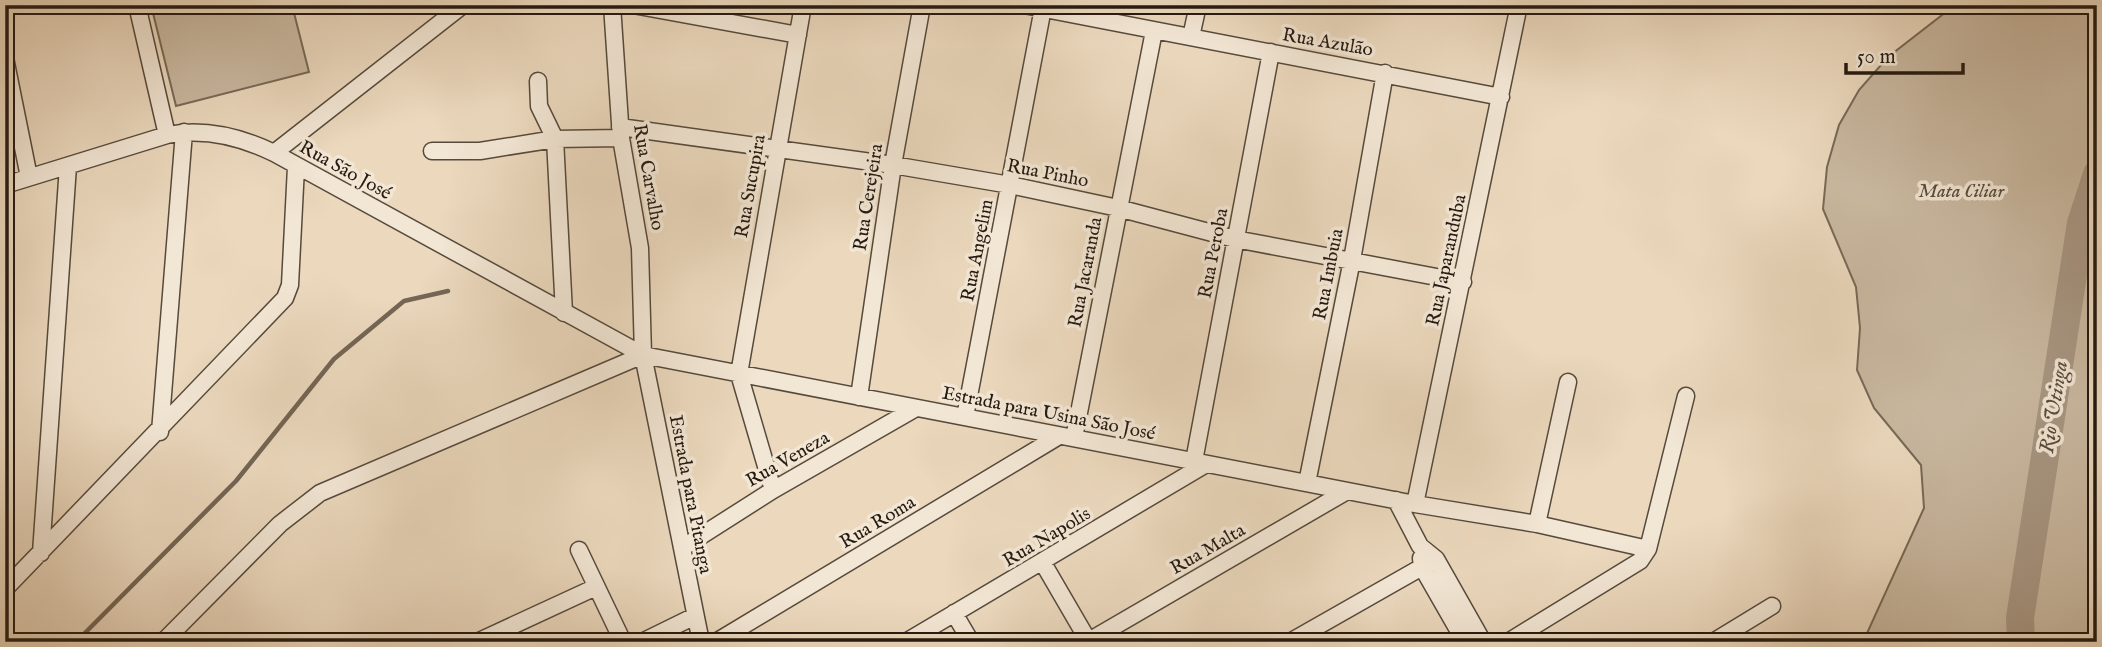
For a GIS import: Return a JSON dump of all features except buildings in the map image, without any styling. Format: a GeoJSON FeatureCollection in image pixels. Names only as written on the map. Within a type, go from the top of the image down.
{"type":"FeatureCollection","features":[{"type":"Feature","properties":{"kind":"street"},"geometry":{"type":"LineString","coordinates":[[138,5],[167,135]]}},
{"type":"Feature","properties":{"kind":"street"},"geometry":{"type":"LineString","coordinates":[[274,153],[463,5]]}},
{"type":"Feature","properties":{"kind":"street","name":"Rua Carvalho"},"geometry":{"type":"LineString","coordinates":[[611,5],[620,133],[640,248],[643,355]]}},
{"type":"Feature","properties":{"kind":"street"},"geometry":{"type":"LineString","coordinates":[[633,5],[798,35]]}},
{"type":"Feature","properties":{"kind":"street","name":"Rua Sucupira"},"geometry":{"type":"LineString","coordinates":[[739,374],[803,5]]}},
{"type":"Feature","properties":{"kind":"street","name":"Rua Cerejeira"},"geometry":{"type":"LineString","coordinates":[[859,397],[893,165],[922,5]]}},
{"type":"Feature","properties":{"kind":"street","name":"Rua Azulão"},"geometry":{"type":"LineString","coordinates":[[1024,5],[1501,97]]}},
{"type":"Feature","properties":{"kind":"street"},"geometry":{"type":"LineString","coordinates":[[1191,37],[1198,5]]}},
{"type":"Feature","properties":{"kind":"street","name":"Rua Japaranduba"},"geometry":{"type":"LineString","coordinates":[[1415,505],[1519,5]]}},
{"type":"Feature","properties":{"kind":"street","name":"Rua Angelim"},"geometry":{"type":"LineString","coordinates":[[965,418],[1043,8]]}},
{"type":"Feature","properties":{"kind":"street","name":"Rua Jacaranda"},"geometry":{"type":"LineString","coordinates":[[1066,437],[1118,208],[1154,31]]}},
{"type":"Feature","properties":{"kind":"street","name":"Rua Peroba"},"geometry":{"type":"LineString","coordinates":[[1200,463],[1236,239],[1271,52]]}},
{"type":"Feature","properties":{"kind":"street"},"geometry":{"type":"LineString","coordinates":[[5,58],[29,177]]}},
{"type":"Feature","properties":{"kind":"street","name":"Rua Imbuia"},"geometry":{"type":"LineString","coordinates":[[1307,483],[1352,260],[1385,73]]}},
{"type":"Feature","properties":{"kind":"street"},"geometry":{"type":"LineString","coordinates":[[538,81],[539,106],[555,139],[564,313]]}},
{"type":"Feature","properties":{"kind":"street"},"geometry":{"type":"LineString","coordinates":[[160,432],[184,132]]}},
{"type":"Feature","properties":{"kind":"street","name":"Rua São José"},"geometry":{"type":"LineString","coordinates":[[5,185],[167,135],[184,132],[235,138],[274,153],[643,355]]}},
{"type":"Feature","properties":{"kind":"street","name":"Rua Pinho"},"geometry":{"type":"LineString","coordinates":[[432,151],[480,151],[555,139],[620,133],[776,150],[893,165],[1010,186],[1118,208],[1236,239],[1463,282]]}},
{"type":"Feature","properties":{"kind":"street"},"geometry":{"type":"LineString","coordinates":[[41,553],[68,166]]}},
{"type":"Feature","properties":{"kind":"street"},"geometry":{"type":"LineString","coordinates":[[5,589],[160,432],[285,298],[290,285],[296,167]]}},
{"type":"Feature","properties":{"kind":"street"},"geometry":{"type":"LineString","coordinates":[[166,639],[281,524],[320,493],[643,355]]}},
{"type":"Feature","properties":{"kind":"street","name":"Estrada para Usina São José"},"geometry":{"type":"LineString","coordinates":[[643,355],[1396,500]]}},
{"type":"Feature","properties":{"kind":"street","name":"Estrada para Pitanga"},"geometry":{"type":"LineString","coordinates":[[643,355],[701,642]]}},
{"type":"Feature","properties":{"kind":"street"},"geometry":{"type":"LineString","coordinates":[[739,374],[773,490]]}},
{"type":"Feature","properties":{"kind":"street"},"geometry":{"type":"LineString","coordinates":[[1537,524],[1567,382]]}},
{"type":"Feature","properties":{"kind":"street"},"geometry":{"type":"LineString","coordinates":[[1508,642],[1631,568],[1648,549],[1686,396]]}},
{"type":"Feature","properties":{"kind":"street","name":"Rua Veneza"},"geometry":{"type":"LineString","coordinates":[[682,548],[773,490],[916,408]]}},
{"type":"Feature","properties":{"kind":"street","name":"Rua Roma"},"geometry":{"type":"LineString","coordinates":[[716,642],[1066,437]]}},
{"type":"Feature","properties":{"kind":"street","name":"Rua Napolis"},"geometry":{"type":"LineString","coordinates":[[906,642],[1043,563],[1200,463]]}},
{"type":"Feature","properties":{"kind":"street","name":"Rua Malta"},"geometry":{"type":"LineString","coordinates":[[1089,642],[1348,491]]}},
{"type":"Feature","properties":{"kind":"street"},"geometry":{"type":"LineString","coordinates":[[1396,500],[1537,524],[1648,549]]}},
{"type":"Feature","properties":{"kind":"street"},"geometry":{"type":"LineString","coordinates":[[1396,500],[1429,563],[1465,642]]}},
{"type":"Feature","properties":{"kind":"street"},"geometry":{"type":"LineString","coordinates":[[579,550],[623,642]]}},
{"type":"Feature","properties":{"kind":"street"},"geometry":{"type":"LineString","coordinates":[[1043,563],[1089,642]]}},
{"type":"Feature","properties":{"kind":"street"},"geometry":{"type":"LineString","coordinates":[[1290,642],[1429,563]]}},
{"type":"Feature","properties":{"kind":"street"},"geometry":{"type":"LineString","coordinates":[[1429,563],[1483,642]]}},
{"type":"Feature","properties":{"kind":"street"},"geometry":{"type":"LineString","coordinates":[[477,642],[596,587]]}},
{"type":"Feature","properties":{"kind":"street"},"geometry":{"type":"LineString","coordinates":[[1713,642],[1772,607]]}},
{"type":"Feature","properties":{"kind":"street"},"geometry":{"type":"LineString","coordinates":[[954,613],[971,642]]}},
{"type":"Feature","properties":{"kind":"street"},"geometry":{"type":"LineString","coordinates":[[642,642],[695,616]]}},
{"type":"Feature","properties":{"kind":"green space"},"geometry":{"type":"Polygon","coordinates":[[[151,5],[292,5],[309,72],[176,106],[151,5]]]}},
{"type":"Feature","properties":{"kind":"green space","name":"Mata Ciliar"},"geometry":{"type":"Polygon","coordinates":[[[1955,5],[2097,5],[2097,642],[1863,642],[1924,508],[1921,465],[1874,408],[1857,370],[1860,328],[1856,287],[1823,209],[1827,167],[1839,125],[1859,90],[1888,57],[1955,5]]]}},
{"type":"Feature","properties":{"kind":"waterway","name":"Rio Utinga"},"geometry":{"type":"LineString","coordinates":[[2021,642],[2020,618],[2081,223],[2097,174]]}},
{"type":"Feature","properties":{"kind":"waterway"},"geometry":{"type":"LineString","coordinates":[[76,642],[236,481],[334,359],[404,301],[448,291]]}}]}
